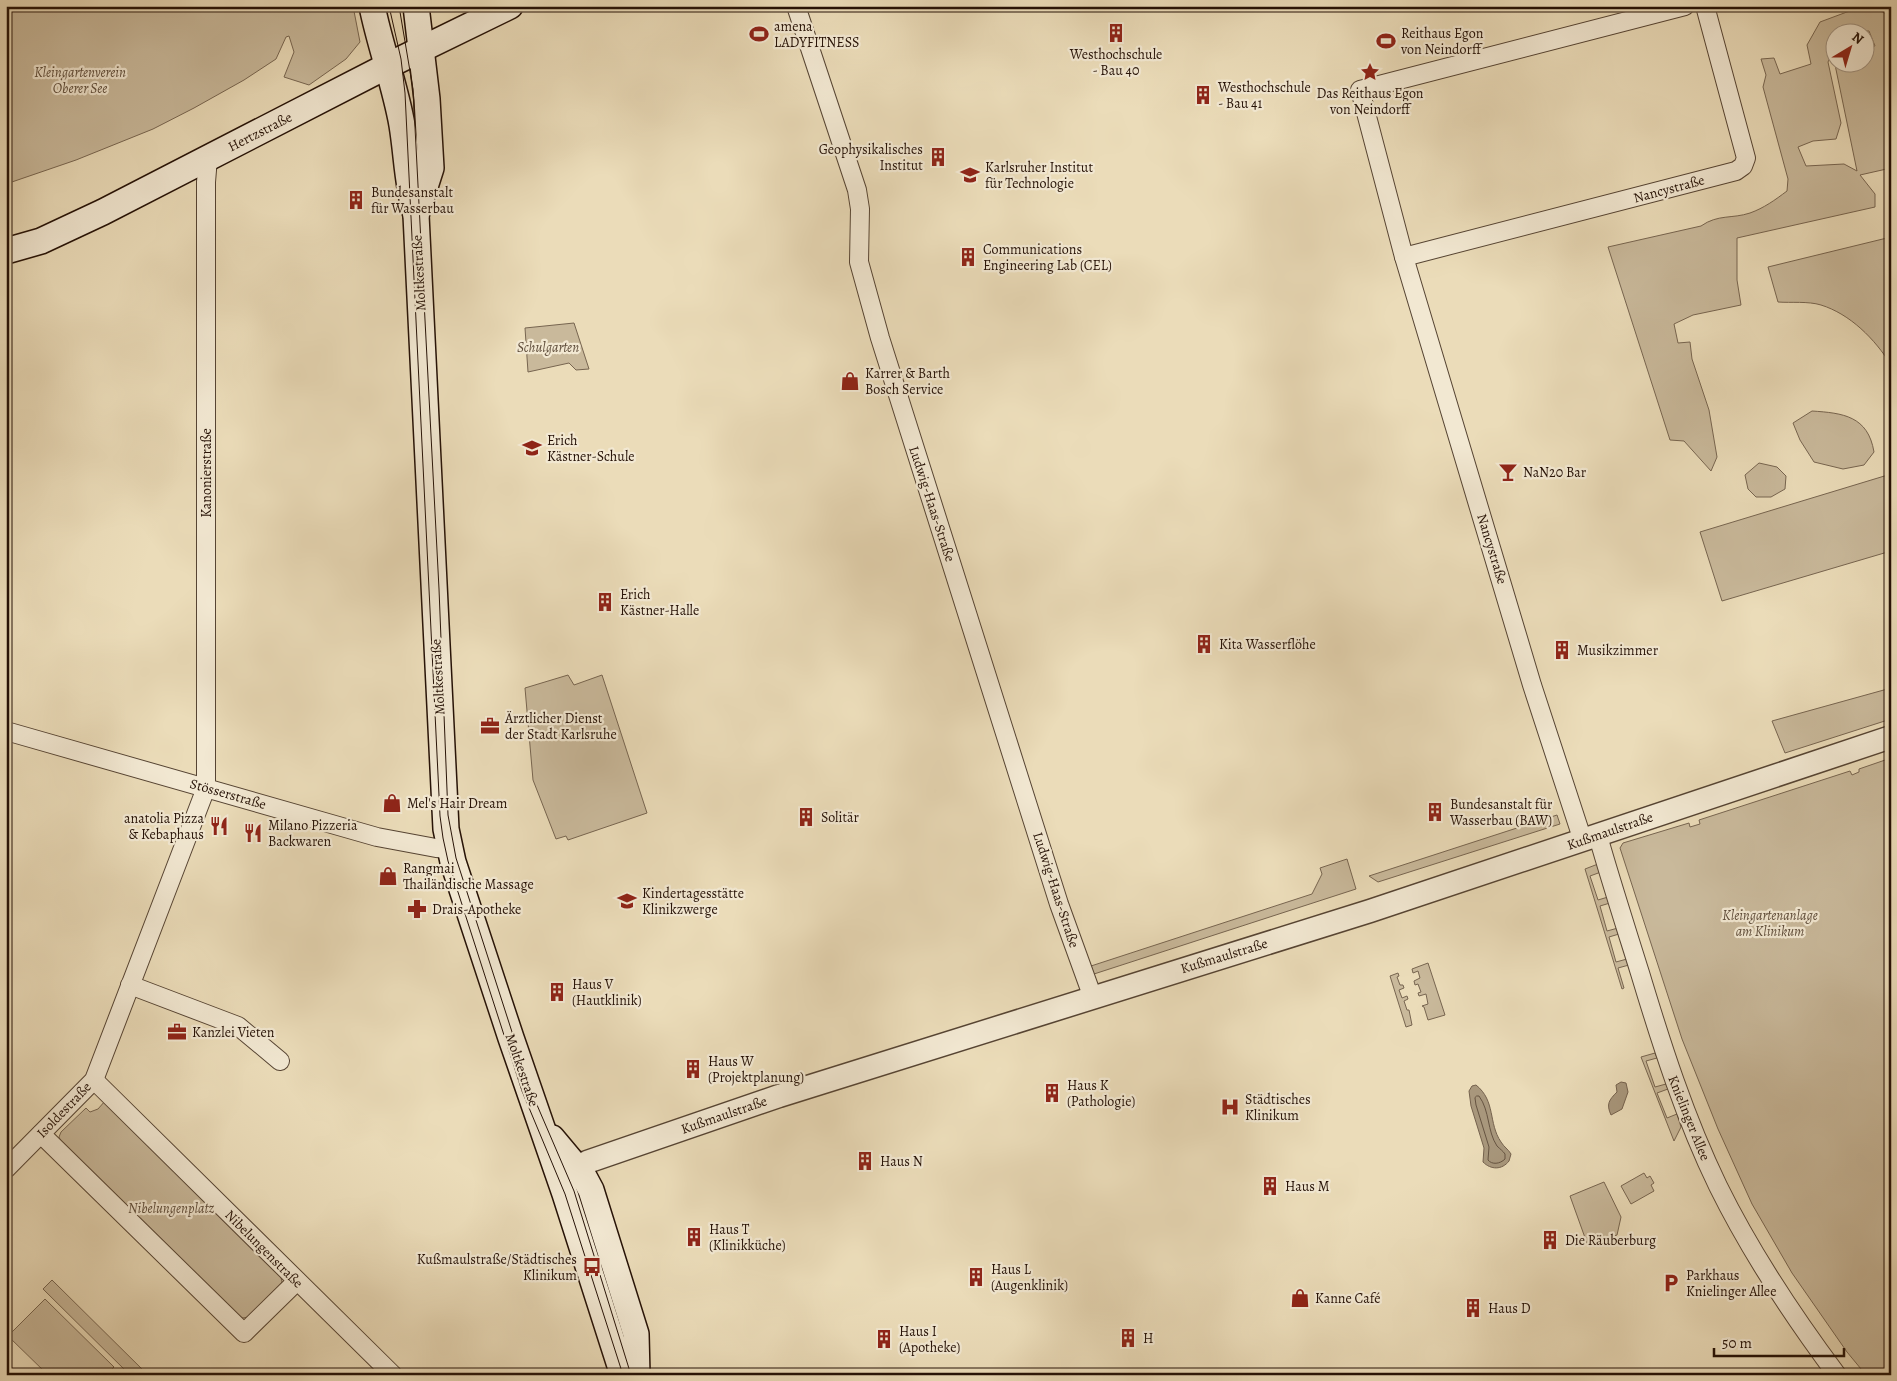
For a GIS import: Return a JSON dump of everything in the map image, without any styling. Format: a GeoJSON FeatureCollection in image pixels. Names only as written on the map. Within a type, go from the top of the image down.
{"type":"FeatureCollection","features":[{"type":"Feature","properties":{"kind":"main road","name":"Moltkestraße"},"geometry":{"type":"LineString","coordinates":[[372,6],[402,125],[411,200],[416,215],[446,829],[450,849],[540,1125],[567,1171],[624,1374]]}},
{"type":"Feature","properties":{"kind":"main road","name":"Moltkestraße"},"geometry":{"type":"LineString","coordinates":[[416,6],[427,99],[431,168],[416,215]]}},
{"type":"Feature","properties":{"kind":"main road","name":"Hertzstraße"},"geometry":{"type":"LineString","coordinates":[[6,251],[41,241],[510,6]]}},
{"type":"Feature","properties":{"kind":"street","name":"Ludwig-Haas-Straße"},"geometry":{"type":"LineString","coordinates":[[796,6],[858,190],[860,209],[859,262],[878,330],[1059,904],[1093,998]]}},
{"type":"Feature","properties":{"kind":"street","name":"Nancystraße"},"geometry":{"type":"LineString","coordinates":[[1404,257],[1736,171],[1744,166],[1746,158],[1705,6]]}},
{"type":"Feature","properties":{"kind":"street","name":"Nancystraße"},"geometry":{"type":"LineString","coordinates":[[1591,838],[1532,685],[1404,257],[1360,90],[1680,7]]}},
{"type":"Feature","properties":{"kind":"street","name":"Kanonierstraße"},"geometry":{"type":"LineString","coordinates":[[206,788],[206,182],[208,158]]}},
{"type":"Feature","properties":{"kind":"street","name":"Stösserstraße"},"geometry":{"type":"LineString","coordinates":[[6,732],[377,837],[450,849]]}},
{"type":"Feature","properties":{"kind":"street","name":"Kußmaulstraße"},"geometry":{"type":"LineString","coordinates":[[567,1171],[779,1096],[1370,911],[1891,738]]}},
{"type":"Feature","properties":{"kind":"street","name":"Isoldestraße"},"geometry":{"type":"LineString","coordinates":[[6,1169],[94,1080],[206,788]]}},
{"type":"Feature","properties":{"kind":"street","name":"Knielinger Allee"},"geometry":{"type":"LineString","coordinates":[[1591,838],[1676,1088],[1696,1137],[1727,1203],[1754,1251],[1802,1327],[1837,1375]]}},
{"type":"Feature","properties":{"kind":"street"},"geometry":{"type":"LineString","coordinates":[[130,985],[238,1026],[280,1061]]}},
{"type":"Feature","properties":{"kind":"street","name":"Nibelungenstraße"},"geometry":{"type":"LineString","coordinates":[[94,1080],[393,1375]]}},
{"type":"Feature","properties":{"kind":"street"},"geometry":{"type":"LineString","coordinates":[[41,1134],[244,1333],[297,1280]]}},
{"type":"Feature","properties":{"kind":"green space","name":"Kleingartenverein Oberer See"},"geometry":{"type":"Polygon","coordinates":[[[6,6],[353,6],[360,42],[346,59],[309,85],[284,77],[294,52],[289,36],[286,37],[276,59],[244,80],[194,108],[153,129],[76,160],[6,184],[6,6]]]}},
{"type":"Feature","properties":{"kind":"green space"},"geometry":{"type":"Polygon","coordinates":[[[1863,6],[1869,6],[1891,16],[1891,168],[1860,175],[1875,194],[1875,207],[1737,238],[1737,280],[1741,305],[1693,315],[1674,324],[1678,343],[1690,342],[1692,359],[1709,410],[1717,457],[1711,471],[1684,441],[1670,440],[1608,247],[1701,226],[1719,218],[1750,213],[1774,201],[1787,191],[1788,179],[1763,87],[1766,75],[1761,59],[1774,58],[1780,74],[1811,64],[1807,45],[1820,22],[1863,6]],[[1824,22],[1824,72],[1830,72],[1841,123],[1836,139],[1813,141],[1798,147],[1806,166],[1844,164],[1857,171],[1836,72],[1874,72],[1874,22],[1824,22]]]}},
{"type":"Feature","properties":{"kind":"green space"},"geometry":{"type":"Polygon","coordinates":[[[1891,237],[1891,365],[1885,355],[1861,329],[1832,309],[1816,304],[1778,302],[1768,267],[1891,237]]]}},
{"type":"Feature","properties":{"kind":"green space","name":"Schulgarten"},"geometry":{"type":"Polygon","coordinates":[[[574,323],[589,369],[576,370],[569,363],[528,372],[525,328],[574,323]]]}},
{"type":"Feature","properties":{"kind":"green space"},"geometry":{"type":"Polygon","coordinates":[[[1812,411],[1844,415],[1860,424],[1871,440],[1874,452],[1864,465],[1843,469],[1814,462],[1800,440],[1793,423],[1812,411]]]}},
{"type":"Feature","properties":{"kind":"green space"},"geometry":{"type":"Polygon","coordinates":[[[1759,463],[1777,467],[1786,476],[1785,489],[1771,497],[1756,497],[1748,489],[1745,475],[1759,463]]]}},
{"type":"Feature","properties":{"kind":"green space"},"geometry":{"type":"Polygon","coordinates":[[[1891,474],[1891,551],[1722,601],[1700,532],[1891,474]]]}},
{"type":"Feature","properties":{"kind":"green space"},"geometry":{"type":"Polygon","coordinates":[[[568,675],[574,685],[602,675],[647,813],[568,840],[566,836],[556,839],[533,780],[525,688],[568,675]]]}},
{"type":"Feature","properties":{"kind":"green space"},"geometry":{"type":"Polygon","coordinates":[[[1891,688],[1891,719],[1785,753],[1772,721],[1891,688]]]}},
{"type":"Feature","properties":{"kind":"green space","name":"Kleingartenanlage am Klinikum"},"geometry":{"type":"Polygon","coordinates":[[[1891,758],[1891,1366],[1883,1375],[1866,1375],[1847,1352],[1792,1273],[1752,1204],[1718,1129],[1682,1039],[1620,848],[1623,843],[1689,823],[1690,827],[1700,824],[1699,820],[1850,771],[1852,775],[1859,772],[1859,769],[1891,758]]]}},
{"type":"Feature","properties":{"kind":"green space"},"geometry":{"type":"Polygon","coordinates":[[[1557,815],[1560,824],[1378,882],[1369,876],[1557,815]]]}},
{"type":"Feature","properties":{"kind":"green space"},"geometry":{"type":"Polygon","coordinates":[[[1347,859],[1356,889],[1094,974],[1091,966],[1312,894],[1322,874],[1320,868],[1347,859]]]}},
{"type":"Feature","properties":{"kind":"green space"},"geometry":{"type":"Polygon","coordinates":[[[1598,864],[1601,872],[1590,876],[1598,900],[1608,897],[1610,903],[1600,906],[1607,931],[1618,928],[1619,934],[1609,937],[1616,962],[1627,959],[1629,965],[1618,968],[1624,988],[1622,989],[1585,869],[1598,864]]]}},
{"type":"Feature","properties":{"kind":"green space"},"geometry":{"type":"Polygon","coordinates":[[[1428,963],[1445,1015],[1428,1020],[1422,1006],[1428,1004],[1426,994],[1419,996],[1418,993],[1421,992],[1418,984],[1415,985],[1414,981],[1420,978],[1418,971],[1413,973],[1412,969],[1428,963]]]}},
{"type":"Feature","properties":{"kind":"green space"},"geometry":{"type":"Polygon","coordinates":[[[1398,973],[1399,976],[1397,977],[1400,985],[1403,985],[1404,988],[1399,990],[1402,998],[1407,996],[1408,999],[1404,1001],[1407,1010],[1409,1010],[1412,1025],[1406,1027],[1390,976],[1398,973]]]}},
{"type":"Feature","properties":{"kind":"green space"},"geometry":{"type":"Polygon","coordinates":[[[1655,1053],[1657,1058],[1646,1061],[1655,1087],[1666,1084],[1668,1089],[1657,1093],[1667,1118],[1677,1114],[1681,1127],[1674,1141],[1641,1057],[1655,1053]]]}},
{"type":"Feature","properties":{"kind":"green space","name":"Nibelungenplatz"},"geometry":{"type":"Polygon","coordinates":[[[105,1101],[280,1273],[282,1282],[278,1291],[250,1317],[242,1318],[234,1313],[62,1144],[59,1137],[61,1132],[86,1108],[90,1112],[98,1109],[105,1101]]]}},
{"type":"Feature","properties":{"kind":"green space"},"geometry":{"type":"Polygon","coordinates":[[[1644,1173],[1647,1178],[1650,1176],[1654,1183],[1651,1185],[1654,1191],[1631,1204],[1621,1186],[1644,1173]]]}},
{"type":"Feature","properties":{"kind":"green space"},"geometry":{"type":"Polygon","coordinates":[[[1604,1182],[1621,1217],[1617,1235],[1588,1246],[1570,1196],[1604,1182]]]}},
{"type":"Feature","properties":{"kind":"green space"},"geometry":{"type":"Polygon","coordinates":[[[52,1280],[148,1375],[130,1375],[43,1289],[52,1280]]]}},
{"type":"Feature","properties":{"kind":"green space"},"geometry":{"type":"Polygon","coordinates":[[[45,1299],[114,1367],[106,1375],[48,1375],[8,1336],[45,1299]]]}},
{"type":"Feature","properties":{"kind":"water"},"geometry":{"type":"Polygon","coordinates":[[[1621,1082],[1626,1083],[1628,1092],[1622,1109],[1611,1115],[1609,1102],[1617,1092],[1616,1085],[1621,1082]]]}},
{"type":"Feature","properties":{"kind":"water"},"geometry":{"type":"Polygon","coordinates":[[[1476,1085],[1487,1098],[1497,1135],[1511,1154],[1509,1161],[1500,1167],[1493,1168],[1483,1162],[1484,1148],[1471,1106],[1469,1091],[1472,1086],[1476,1085]]]}},
{"type":"Feature","properties":{"kind":"tram line"},"geometry":{"type":"LineString","coordinates":[[389,6],[401,59],[405,93],[440,816],[443,838],[448,861],[522,1091],[565,1194],[623,1375]]}},
{"type":"Feature","properties":{"kind":"tram line"},"geometry":{"type":"LineString","coordinates":[[399,6],[413,89],[439,589],[448,815],[456,858],[531,1091],[574,1191],[631,1375]]}},
{"type":"Feature","properties":{"kind":"place","name":"Westhochschule - Bau 40"},"geometry":{"type":"Point","coordinates":[1116,33]}},
{"type":"Feature","properties":{"kind":"place","name":"amena LADYFITNESS"},"geometry":{"type":"Point","coordinates":[759,34]}},
{"type":"Feature","properties":{"kind":"place","name":"Reithaus Egon von Neindorff"},"geometry":{"type":"Point","coordinates":[1386,41]}},
{"type":"Feature","properties":{"kind":"place","name":"Das Reithaus Egon von Neindorff"},"geometry":{"type":"Point","coordinates":[1370,72]}},
{"type":"Feature","properties":{"kind":"place","name":"Westhochschule - Bau 41"},"geometry":{"type":"Point","coordinates":[1203,95]}},
{"type":"Feature","properties":{"kind":"place","name":"Geophysikalisches Institut"},"geometry":{"type":"Point","coordinates":[938,157]}},
{"type":"Feature","properties":{"kind":"place","name":"Karlsruher Institut für Technologie"},"geometry":{"type":"Point","coordinates":[970,175]}},
{"type":"Feature","properties":{"kind":"place","name":"Bundesanstalt für Wasserbau"},"geometry":{"type":"Point","coordinates":[356,200]}},
{"type":"Feature","properties":{"kind":"place","name":"Communications Engineering Lab (CEL)"},"geometry":{"type":"Point","coordinates":[968,257]}},
{"type":"Feature","properties":{"kind":"place","name":"Karrer & Barth Bosch Service"},"geometry":{"type":"Point","coordinates":[850,381]}},
{"type":"Feature","properties":{"kind":"place","name":"Erich Kästner-Schule"},"geometry":{"type":"Point","coordinates":[532,448]}},
{"type":"Feature","properties":{"kind":"place","name":"NaN20 Bar"},"geometry":{"type":"Point","coordinates":[1508,472]}},
{"type":"Feature","properties":{"kind":"place","name":"Erich Kästner-Halle"},"geometry":{"type":"Point","coordinates":[605,602]}},
{"type":"Feature","properties":{"kind":"place","name":"Kita Wasserflöhe"},"geometry":{"type":"Point","coordinates":[1204,644]}},
{"type":"Feature","properties":{"kind":"place","name":"Musikzimmer"},"geometry":{"type":"Point","coordinates":[1562,650]}},
{"type":"Feature","properties":{"kind":"place","name":"Ärztlicher Dienst der Stadt Karlsruhe"},"geometry":{"type":"Point","coordinates":[490,726]}},
{"type":"Feature","properties":{"kind":"place","name":"Mel's Hair Dream"},"geometry":{"type":"Point","coordinates":[392,803]}},
{"type":"Feature","properties":{"kind":"place","name":"Bundesanstalt für Wasserbau (BAW)"},"geometry":{"type":"Point","coordinates":[1435,812]}},
{"type":"Feature","properties":{"kind":"place","name":"Solitär"},"geometry":{"type":"Point","coordinates":[806,817]}},
{"type":"Feature","properties":{"kind":"place","name":"anatolia Pizza & Kebaphaus"},"geometry":{"type":"Point","coordinates":[219,826]}},
{"type":"Feature","properties":{"kind":"place","name":"Milano Pizzeria Backwaren"},"geometry":{"type":"Point","coordinates":[253,833]}},
{"type":"Feature","properties":{"kind":"place","name":"Rangmai Thailändische Massage"},"geometry":{"type":"Point","coordinates":[388,876]}},
{"type":"Feature","properties":{"kind":"place","name":"Kindertagesstätte Klinikzwerge"},"geometry":{"type":"Point","coordinates":[627,901]}},
{"type":"Feature","properties":{"kind":"place","name":"Drais-Apotheke"},"geometry":{"type":"Point","coordinates":[417,909]}},
{"type":"Feature","properties":{"kind":"place","name":"Haus V (Hautklinik)"},"geometry":{"type":"Point","coordinates":[557,992]}},
{"type":"Feature","properties":{"kind":"place","name":"Kanzlei Vieten"},"geometry":{"type":"Point","coordinates":[177,1032]}},
{"type":"Feature","properties":{"kind":"place","name":"Haus W (Projektplanung)"},"geometry":{"type":"Point","coordinates":[693,1069]}},
{"type":"Feature","properties":{"kind":"place","name":"Haus K (Pathologie)"},"geometry":{"type":"Point","coordinates":[1052,1093]}},
{"type":"Feature","properties":{"kind":"place","name":"Städtisches Klinikum"},"geometry":{"type":"Point","coordinates":[1230,1107]}},
{"type":"Feature","properties":{"kind":"place","name":"Haus N"},"geometry":{"type":"Point","coordinates":[865,1161]}},
{"type":"Feature","properties":{"kind":"place","name":"Haus M"},"geometry":{"type":"Point","coordinates":[1270,1186]}},
{"type":"Feature","properties":{"kind":"place","name":"Haus T (Klinikküche)"},"geometry":{"type":"Point","coordinates":[694,1237]}},
{"type":"Feature","properties":{"kind":"place","name":"Die Räuberburg"},"geometry":{"type":"Point","coordinates":[1550,1240]}},
{"type":"Feature","properties":{"kind":"place","name":"Kußmaulstraße/Städtisches Klinikum"},"geometry":{"type":"Point","coordinates":[592,1267]}},
{"type":"Feature","properties":{"kind":"place","name":"Haus L (Augenklinik)"},"geometry":{"type":"Point","coordinates":[976,1277]}},
{"type":"Feature","properties":{"kind":"place","name":"Parkhaus Knielinger Allee"},"geometry":{"type":"Point","coordinates":[1671,1283]}},
{"type":"Feature","properties":{"kind":"place","name":"Kanne Café"},"geometry":{"type":"Point","coordinates":[1300,1298]}},
{"type":"Feature","properties":{"kind":"place","name":"Haus D"},"geometry":{"type":"Point","coordinates":[1473,1308]}},
{"type":"Feature","properties":{"kind":"place","name":"H"},"geometry":{"type":"Point","coordinates":[1128,1338]}},
{"type":"Feature","properties":{"kind":"place","name":"Haus I (Apotheke)"},"geometry":{"type":"Point","coordinates":[884,1339]}}]}
